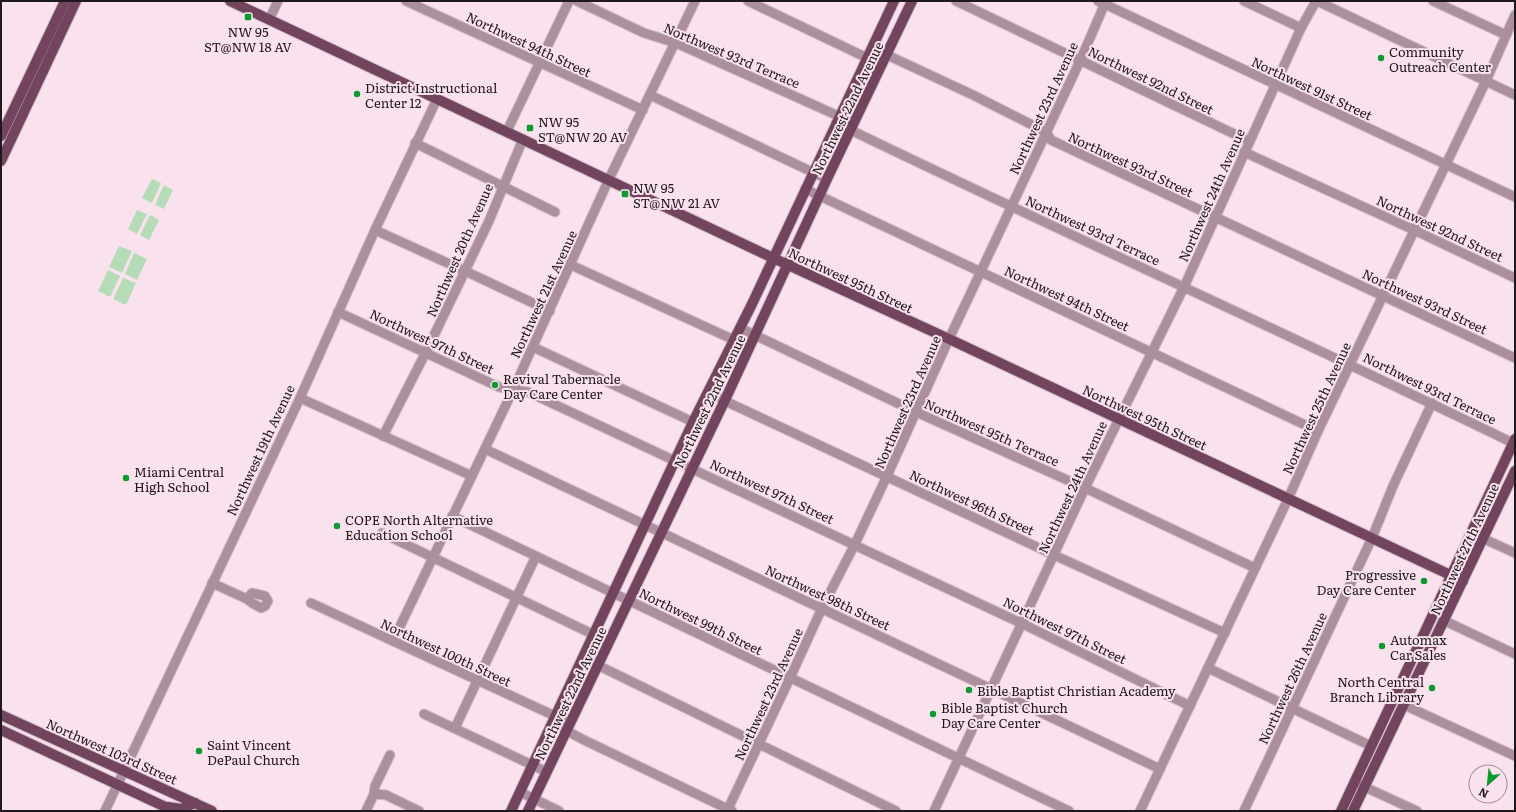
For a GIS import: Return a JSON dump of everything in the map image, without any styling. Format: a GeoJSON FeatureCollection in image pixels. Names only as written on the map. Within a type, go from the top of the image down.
{"type":"FeatureCollection","features":[{"type":"Feature","properties":{"kind":"main road"},"geometry":{"type":"LineString","coordinates":[[11,139],[1,135],[65,1]]}},
{"type":"Feature","properties":{"kind":"main road"},"geometry":{"type":"LineString","coordinates":[[1,161],[76,1]]}},
{"type":"Feature","properties":{"kind":"main road","name":"Northwest 95th Street"},"geometry":{"type":"LineString","coordinates":[[230,1],[1463,582]]}},
{"type":"Feature","properties":{"kind":"main road","name":"Northwest 22nd Avenue"},"geometry":{"type":"LineString","coordinates":[[511,811],[693,422],[740,328],[894,1]]}},
{"type":"Feature","properties":{"kind":"main road","name":"Northwest 22nd Avenue"},"geometry":{"type":"LineString","coordinates":[[528,811],[725,400],[827,178],[885,60],[912,1]]}},
{"type":"Feature","properties":{"kind":"main road"},"geometry":{"type":"LineString","coordinates":[[40,55],[52,54]]}},
{"type":"Feature","properties":{"kind":"main road"},"geometry":{"type":"LineString","coordinates":[[31,97],[28,92],[33,70]]}},
{"type":"Feature","properties":{"kind":"main road","name":"Northwest 27th Avenue"},"geometry":{"type":"LineString","coordinates":[[1341,811],[1514,441]]}},
{"type":"Feature","properties":{"kind":"main road"},"geometry":{"type":"LineString","coordinates":[[1505,462],[1515,456]]}},
{"type":"Feature","properties":{"kind":"main road","name":"Northwest 27th Avenue"},"geometry":{"type":"LineString","coordinates":[[1353,811],[1515,470]]}},
{"type":"Feature","properties":{"kind":"main road","name":"Northwest 103rd Street"},"geometry":{"type":"LineString","coordinates":[[1,715],[212,811]]}},
{"type":"Feature","properties":{"kind":"main road","name":"Northwest 103rd Street"},"geometry":{"type":"LineString","coordinates":[[1,730],[170,809]]}},
{"type":"Feature","properties":{"kind":"main road"},"geometry":{"type":"LineString","coordinates":[[170,809],[181,809],[195,803]]}},
{"type":"Feature","properties":{"kind":"street"},"geometry":{"type":"LineString","coordinates":[[269,20],[278,1]]}},
{"type":"Feature","properties":{"kind":"street","name":"Northwest 94th Street"},"geometry":{"type":"LineString","coordinates":[[406,1],[643,110]]}},
{"type":"Feature","properties":{"kind":"street"},"geometry":{"type":"LineString","coordinates":[[507,131],[569,1]]}},
{"type":"Feature","properties":{"kind":"street","name":"Northwest 93rd Terrace"},"geometry":{"type":"LineString","coordinates":[[577,1],[644,33],[676,43],[838,120],[1012,207],[1514,441]]}},
{"type":"Feature","properties":{"kind":"street","name":"Northwest 21st Avenue"},"geometry":{"type":"LineString","coordinates":[[393,641],[513,390],[609,180],[695,1]]}},
{"type":"Feature","properties":{"kind":"street","name":"Northwest 93rd Street"},"geometry":{"type":"LineString","coordinates":[[748,1],[885,60],[973,95],[1046,132],[1051,140],[1515,358]]}},
{"type":"Feature","properties":{"kind":"street","name":"Northwest 92nd Street"},"geometry":{"type":"LineString","coordinates":[[956,1],[1249,141]]}},
{"type":"Feature","properties":{"kind":"street"},"geometry":{"type":"LineString","coordinates":[[1244,1],[1301,28]]}},
{"type":"Feature","properties":{"kind":"street"},"geometry":{"type":"LineString","coordinates":[[1316,1],[1515,95]]}},
{"type":"Feature","properties":{"kind":"street","name":"Northwest 24th Avenue"},"geometry":{"type":"LineString","coordinates":[[934,811],[1023,624],[1085,488],[1184,286],[1301,28],[1316,1]]}},
{"type":"Feature","properties":{"kind":"street"},"geometry":{"type":"LineString","coordinates":[[1433,1],[1506,34]]}},
{"type":"Feature","properties":{"kind":"street","name":"Northwest 23rd Avenue"},"geometry":{"type":"LineString","coordinates":[[729,810],[822,608],[855,544],[1012,207],[1080,60],[1103,2]]}},
{"type":"Feature","properties":{"kind":"street","name":"Northwest 91st Street"},"geometry":{"type":"LineString","coordinates":[[1103,2],[1275,85],[1515,197]]}},
{"type":"Feature","properties":{"kind":"street","name":"Northwest 25th Avenue"},"geometry":{"type":"LineString","coordinates":[[1140,811],[1256,568],[1318,431],[1486,81],[1515,15]]}},
{"type":"Feature","properties":{"kind":"street"},"geometry":{"type":"LineString","coordinates":[[650,95],[827,178]]}},
{"type":"Feature","properties":{"kind":"street","name":"Northwest 19th Avenue"},"geometry":{"type":"LineString","coordinates":[[104,811],[118,785],[300,398],[375,230],[437,99]]}},
{"type":"Feature","properties":{"kind":"street","name":"Northwest 20th Avenue"},"geometry":{"type":"LineString","coordinates":[[383,436],[465,271],[523,139]]}},
{"type":"Feature","properties":{"kind":"street"},"geometry":{"type":"LineString","coordinates":[[415,144],[556,212]]}},
{"type":"Feature","properties":{"kind":"street","name":"Northwest 92nd Street"},"geometry":{"type":"LineString","coordinates":[[1244,152],[1515,278]]}},
{"type":"Feature","properties":{"kind":"street","name":"Northwest 94th Street"},"geometry":{"type":"LineString","coordinates":[[805,189],[1318,431]]}},
{"type":"Feature","properties":{"kind":"street"},"geometry":{"type":"LineString","coordinates":[[375,230],[550,311]]}},
{"type":"Feature","properties":{"kind":"street"},"geometry":{"type":"LineString","coordinates":[[571,265],[734,340]]}},
{"type":"Feature","properties":{"kind":"street","name":"Northwest 97th Street"},"geometry":{"type":"LineString","coordinates":[[338,312],[500,387],[528,392],[676,460],[1023,624],[1190,706]]}},
{"type":"Feature","properties":{"kind":"street","name":"Northwest 95th Terrace"},"geometry":{"type":"LineString","coordinates":[[740,328],[756,334],[916,412],[1085,488],[1256,568]]}},
{"type":"Feature","properties":{"kind":"street"},"geometry":{"type":"LineString","coordinates":[[533,347],[693,422]]}},
{"type":"Feature","properties":{"kind":"street","name":"Northwest 96th Street"},"geometry":{"type":"LineString","coordinates":[[708,393],[1224,633]]}},
{"type":"Feature","properties":{"kind":"street"},"geometry":{"type":"LineString","coordinates":[[300,398],[472,476]]}},
{"type":"Feature","properties":{"kind":"street","name":"Northwest 26th Avenue"},"geometry":{"type":"LineString","coordinates":[[1244,811],[1372,538],[1393,486],[1432,403]]}},
{"type":"Feature","properties":{"kind":"street","name":"Northwest 98th Street"},"geometry":{"type":"LineString","coordinates":[[484,449],[992,688],[1160,769]]}},
{"type":"Feature","properties":{"kind":"street","name":"Northwest 99th Street"},"geometry":{"type":"LineString","coordinates":[[452,516],[1069,811]]}},
{"type":"Feature","properties":{"kind":"street"},"geometry":{"type":"LineString","coordinates":[[382,533],[609,642]]}},
{"type":"Feature","properties":{"kind":"street"},"geometry":{"type":"LineString","coordinates":[[1471,533],[1515,553]]}},
{"type":"Feature","properties":{"kind":"street"},"geometry":{"type":"LineString","coordinates":[[455,728],[536,556]]}},
{"type":"Feature","properties":{"kind":"street"},"geometry":{"type":"LineString","coordinates":[[212,583],[247,598]]}},
{"type":"Feature","properties":{"kind":"street","name":"Northwest 100th Street"},"geometry":{"type":"LineString","coordinates":[[311,603],[477,681],[729,810]]}},
{"type":"Feature","properties":{"kind":"street"},"geometry":{"type":"LineString","coordinates":[[1444,621],[1515,654]]}},
{"type":"Feature","properties":{"kind":"street"},"geometry":{"type":"LineString","coordinates":[[583,658],[896,811]]}},
{"type":"Feature","properties":{"kind":"street"},"geometry":{"type":"LineString","coordinates":[[1208,668],[1372,746]]}},
{"type":"Feature","properties":{"kind":"street"},"geometry":{"type":"LineString","coordinates":[[1404,705],[1515,756]]}},
{"type":"Feature","properties":{"kind":"street"},"geometry":{"type":"LineString","coordinates":[[424,714],[546,772]]}},
{"type":"Feature","properties":{"kind":"street"},"geometry":{"type":"LineString","coordinates":[[366,811],[374,794],[375,786],[390,755]]}},
{"type":"Feature","properties":{"kind":"street"},"geometry":{"type":"LineString","coordinates":[[1354,782],[1417,811]]}},
{"type":"Feature","properties":{"kind":"street"},"geometry":{"type":"LineString","coordinates":[[520,792],[559,811]]}},
{"type":"Feature","properties":{"kind":"street"},"geometry":{"type":"LineString","coordinates":[[374,794],[386,795],[419,811]]}},
{"type":"Feature","properties":{"kind":"green space"},"geometry":{"type":"Polygon","coordinates":[[[152,179],[161,183],[152,203],[142,198],[152,179]]]}},
{"type":"Feature","properties":{"kind":"green space"},"geometry":{"type":"Polygon","coordinates":[[[164,185],[173,190],[164,209],[155,205],[164,185]]]}},
{"type":"Feature","properties":{"kind":"green space"},"geometry":{"type":"Polygon","coordinates":[[[137,210],[147,214],[137,234],[128,229],[137,210]]]}},
{"type":"Feature","properties":{"kind":"green space"},"geometry":{"type":"Polygon","coordinates":[[[150,215],[159,220],[149,240],[140,235],[150,215]]]}},
{"type":"Feature","properties":{"kind":"green space"},"geometry":{"type":"Polygon","coordinates":[[[119,246],[132,251],[122,273],[109,267],[119,246]]]}},
{"type":"Feature","properties":{"kind":"green space"},"geometry":{"type":"Polygon","coordinates":[[[134,253],[147,259],[137,280],[125,274],[134,253]]]}},
{"type":"Feature","properties":{"kind":"green space"},"geometry":{"type":"Polygon","coordinates":[[[108,270],[120,276],[110,297],[98,291],[108,270]]]}},
{"type":"Feature","properties":{"kind":"green space"},"geometry":{"type":"Polygon","coordinates":[[[123,278],[136,283],[126,305],[113,299],[123,278]]]}},
{"type":"Feature","properties":{"kind":"place","name":"NW 95 ST@NW 18 AV"},"geometry":{"type":"Point","coordinates":[248,17]}},
{"type":"Feature","properties":{"kind":"place","name":"Community Outreach Center"},"geometry":{"type":"Point","coordinates":[1381,58]}},
{"type":"Feature","properties":{"kind":"place","name":"District Instructional Center 12"},"geometry":{"type":"Point","coordinates":[357,94]}},
{"type":"Feature","properties":{"kind":"place","name":"NW 95 ST@NW 20 AV"},"geometry":{"type":"Point","coordinates":[530,128]}},
{"type":"Feature","properties":{"kind":"place","name":"NW 95 ST@NW 21 AV"},"geometry":{"type":"Point","coordinates":[625,194]}},
{"type":"Feature","properties":{"kind":"place","name":"Revival Tabernacle Day Care Center"},"geometry":{"type":"Point","coordinates":[495,385]}},
{"type":"Feature","properties":{"kind":"place","name":"Miami Central High School"},"geometry":{"type":"Point","coordinates":[126,478]}},
{"type":"Feature","properties":{"kind":"place","name":"COPE North Alternative Education School"},"geometry":{"type":"Point","coordinates":[337,526]}},
{"type":"Feature","properties":{"kind":"place","name":"Progressive Day Care Center"},"geometry":{"type":"Point","coordinates":[1424,581]}},
{"type":"Feature","properties":{"kind":"place","name":"Automax Car Sales"},"geometry":{"type":"Point","coordinates":[1382,646]}},
{"type":"Feature","properties":{"kind":"place","name":"North Central Branch Library"},"geometry":{"type":"Point","coordinates":[1432,688]}},
{"type":"Feature","properties":{"kind":"place","name":"Bible Baptist Christian Academy"},"geometry":{"type":"Point","coordinates":[969,690]}},
{"type":"Feature","properties":{"kind":"place","name":"Bible Baptist Church Day Care Center"},"geometry":{"type":"Point","coordinates":[933,714]}},
{"type":"Feature","properties":{"kind":"place","name":"Saint Vincent DePaul Church"},"geometry":{"type":"Point","coordinates":[199,751]}}]}
